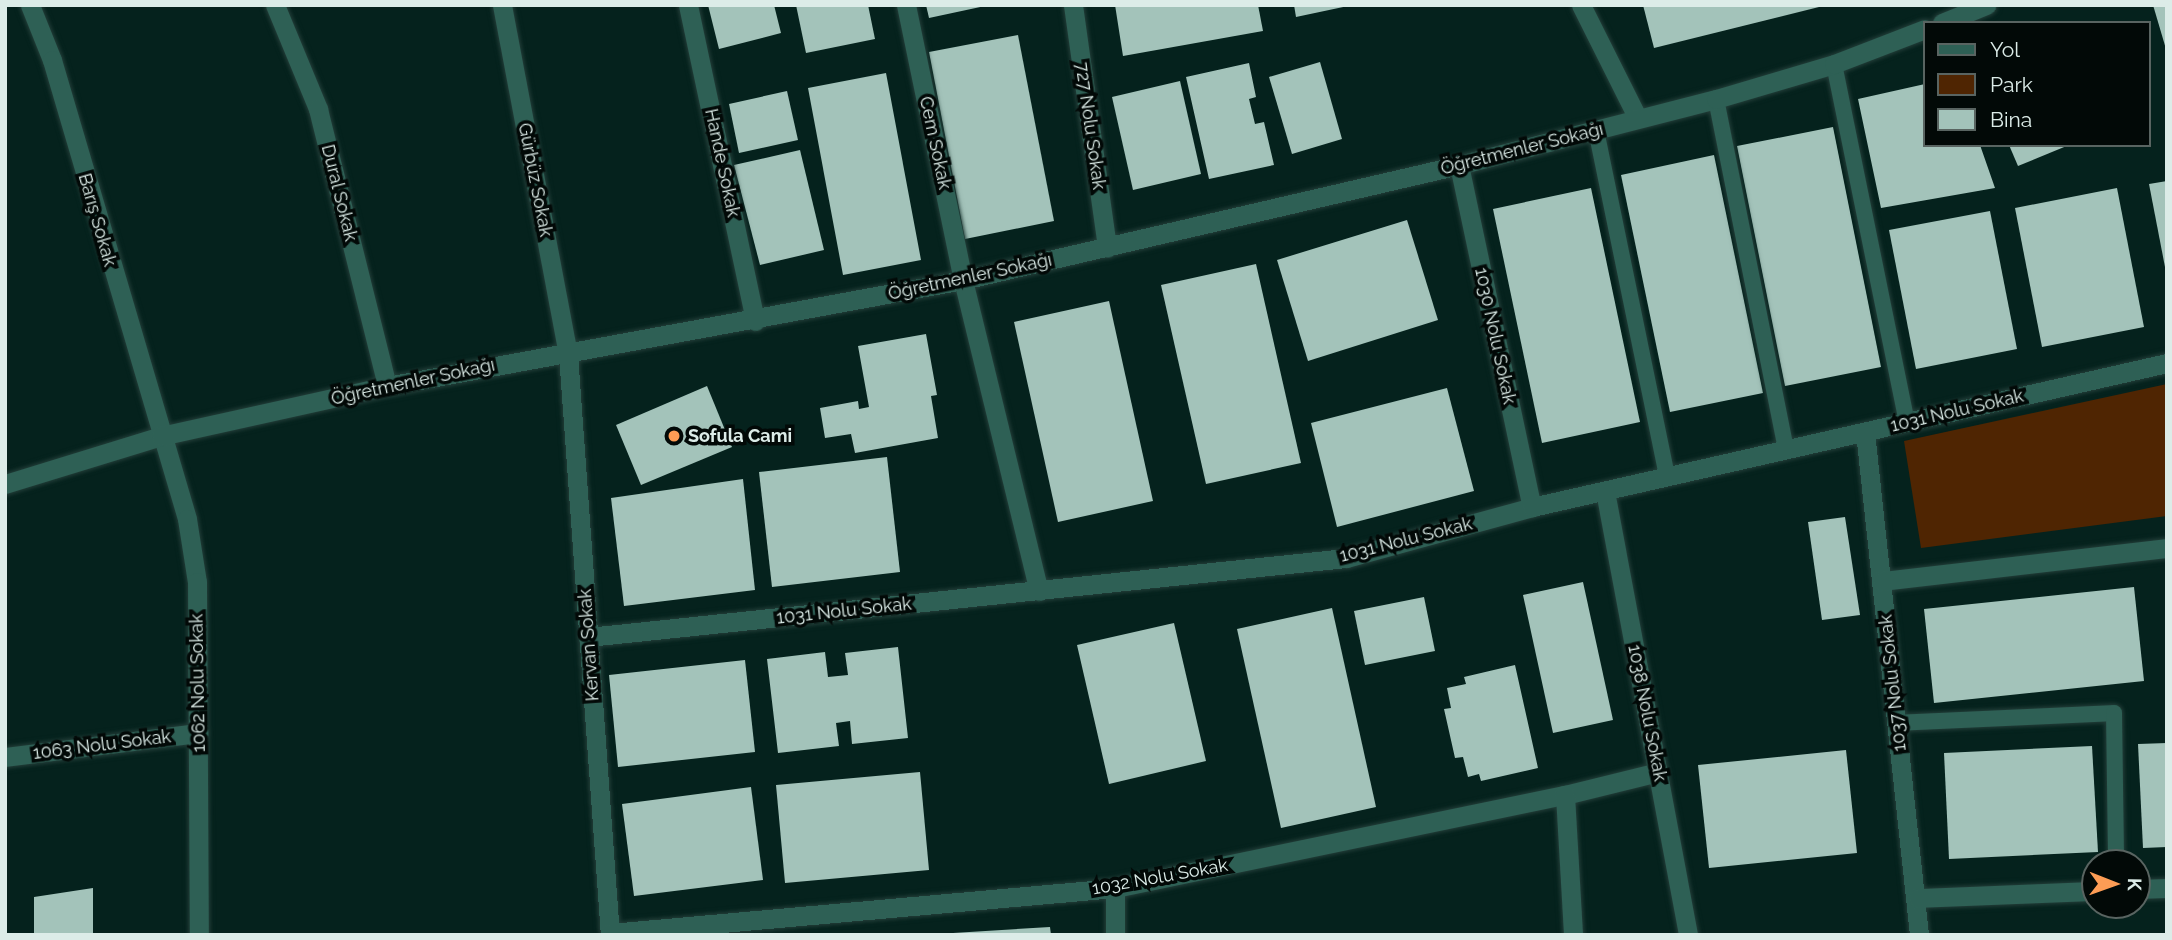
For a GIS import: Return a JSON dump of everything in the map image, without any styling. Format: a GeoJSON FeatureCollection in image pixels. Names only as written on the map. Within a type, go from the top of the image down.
{"type":"FeatureCollection","features":[{"type":"Feature","properties":{"kind":"street","name":"Barış Sokak"},"geometry":{"type":"LineString","coordinates":[[30,5],[52,60],[161,436]]}},
{"type":"Feature","properties":{"kind":"street","name":"Dural Sokak"},"geometry":{"type":"LineString","coordinates":[[275,5],[318,109],[387,386]]}},
{"type":"Feature","properties":{"kind":"street","name":"Gürbüz Sokak"},"geometry":{"type":"LineString","coordinates":[[502,5],[568,355]]}},
{"type":"Feature","properties":{"kind":"street","name":"Hande Sokak"},"geometry":{"type":"LineString","coordinates":[[688,5],[755,321]]}},
{"type":"Feature","properties":{"kind":"street","name":"Cem Sokak"},"geometry":{"type":"LineString","coordinates":[[906,5],[963,280],[1039,591]]}},
{"type":"Feature","properties":{"kind":"street","name":"727 Nolu Sokak"},"geometry":{"type":"LineString","coordinates":[[1073,5],[1107,248]]}},
{"type":"Feature","properties":{"kind":"street"},"geometry":{"type":"LineString","coordinates":[[1581,5],[1639,119]]}},
{"type":"Feature","properties":{"kind":"street"},"geometry":{"type":"LineString","coordinates":[[1947,21],[1986,5]]}},
{"type":"Feature","properties":{"kind":"street","name":"Öğretmenler Sokağı"},"geometry":{"type":"LineString","coordinates":[[5,484],[161,436],[387,386],[755,321],[963,280],[1459,165],[1716,99],[1834,64],[1924,29]]}},
{"type":"Feature","properties":{"kind":"street","name":"1030 Nolu Sokak"},"geometry":{"type":"LineString","coordinates":[[1459,165],[1532,507]]}},
{"type":"Feature","properties":{"kind":"street","name":"Kervan Sokak"},"geometry":{"type":"LineString","coordinates":[[568,355],[610,934]]}},
{"type":"Feature","properties":{"kind":"street","name":"1031 Nolu Sokak"},"geometry":{"type":"LineString","coordinates":[[588,637],[1346,558],[1532,507],[2167,363]]}},
{"type":"Feature","properties":{"kind":"street","name":"1037 Nolu Sokak"},"geometry":{"type":"LineString","coordinates":[[1865,432],[1918,898],[1919,935]]}},
{"type":"Feature","properties":{"kind":"street","name":"1062 Nolu Sokak"},"geometry":{"type":"LineString","coordinates":[[161,436],[187,519],[197,582],[199,935]]}},
{"type":"Feature","properties":{"kind":"street","name":"1038 Nolu Sokak"},"geometry":{"type":"LineString","coordinates":[[1605,491],[1688,935]]}},
{"type":"Feature","properties":{"kind":"street"},"geometry":{"type":"LineString","coordinates":[[1882,581],[2167,548]]}},
{"type":"Feature","properties":{"kind":"street","name":"1063 Nolu Sokak"},"geometry":{"type":"LineString","coordinates":[[5,757],[199,733]]}},
{"type":"Feature","properties":{"kind":"street","name":"1032 Nolu Sokak"},"geometry":{"type":"LineString","coordinates":[[610,934],[1115,888],[1565,795],[1658,772]]}},
{"type":"Feature","properties":{"kind":"street"},"geometry":{"type":"LineString","coordinates":[[1565,795],[1573,935]]}},
{"type":"Feature","properties":{"kind":"street"},"geometry":{"type":"LineString","coordinates":[[1115,888],[1115,935]]}},
{"type":"Feature","properties":{"kind":"street"},"geometry":{"type":"LineString","coordinates":[[1918,898],[2081,892]]}},
{"type":"Feature","properties":{"kind":"lane"},"geometry":{"type":"LineString","coordinates":[[1834,64],[1907,422]]}},
{"type":"Feature","properties":{"kind":"lane"},"geometry":{"type":"LineString","coordinates":[[1716,99],[1786,449]]}},
{"type":"Feature","properties":{"kind":"lane"},"geometry":{"type":"LineString","coordinates":[[1596,130],[1667,477]]}},
{"type":"Feature","properties":{"kind":"lane"},"geometry":{"type":"LineString","coordinates":[[1897,723],[2114,713],[2116,849]]}},
{"type":"Feature","properties":{"kind":"green space"},"geometry":{"type":"Polygon","coordinates":[[[2167,384],[2167,516],[1921,548],[1904,441],[2167,384]]]}},
{"type":"Feature","properties":{"kind":"building"},"geometry":{"type":"Polygon","coordinates":[[[708,5],[774,5],[781,33],[719,49],[708,5]]]}},
{"type":"Feature","properties":{"kind":"building"},"geometry":{"type":"Polygon","coordinates":[[[796,5],[868,5],[875,39],[806,53],[796,5]]]}},
{"type":"Feature","properties":{"kind":"building"},"geometry":{"type":"Polygon","coordinates":[[[926,5],[984,5],[985,6],[929,18],[926,5]]]}},
{"type":"Feature","properties":{"kind":"building"},"geometry":{"type":"Polygon","coordinates":[[[1115,5],[1258,5],[1263,31],[1123,56],[1115,5]]]}},
{"type":"Feature","properties":{"kind":"building"},"geometry":{"type":"Polygon","coordinates":[[[1294,5],[1347,5],[1348,6],[1296,17],[1294,5]]]}},
{"type":"Feature","properties":{"kind":"building"},"geometry":{"type":"Polygon","coordinates":[[[1643,5],[1822,5],[1823,6],[1654,48],[1643,5]]]}},
{"type":"Feature","properties":{"kind":"building"},"geometry":{"type":"Polygon","coordinates":[[[2153,5],[2167,5],[2167,49],[2166,49],[2153,5]]]}},
{"type":"Feature","properties":{"kind":"building"},"geometry":{"type":"Polygon","coordinates":[[[1018,35],[1054,221],[965,239],[929,52],[1018,35]]]}},
{"type":"Feature","properties":{"kind":"building"},"geometry":{"type":"Polygon","coordinates":[[[1320,62],[1342,139],[1292,154],[1269,77],[1320,62]]]}},
{"type":"Feature","properties":{"kind":"building"},"geometry":{"type":"Polygon","coordinates":[[[1249,63],[1256,97],[1249,99],[1255,124],[1264,122],[1274,165],[1209,179],[1186,77],[1249,63]]]}},
{"type":"Feature","properties":{"kind":"building"},"geometry":{"type":"Polygon","coordinates":[[[886,73],[921,260],[843,275],[808,88],[886,73]]]}},
{"type":"Feature","properties":{"kind":"building"},"geometry":{"type":"Polygon","coordinates":[[[1180,81],[1201,174],[1133,190],[1112,97],[1180,81]]]}},
{"type":"Feature","properties":{"kind":"building"},"geometry":{"type":"Polygon","coordinates":[[[1924,84],[1924,147],[1981,147],[1995,188],[1881,208],[1858,99],[1924,84]]]}},
{"type":"Feature","properties":{"kind":"building"},"geometry":{"type":"Polygon","coordinates":[[[787,91],[798,140],[739,153],[729,104],[787,91]]]}},
{"type":"Feature","properties":{"kind":"building"},"geometry":{"type":"Polygon","coordinates":[[[1833,127],[1881,367],[1785,386],[1737,146],[1833,127]]]}},
{"type":"Feature","properties":{"kind":"building"},"geometry":{"type":"Polygon","coordinates":[[[2010,147],[2064,147],[2018,166],[2010,147]]]}},
{"type":"Feature","properties":{"kind":"building"},"geometry":{"type":"Polygon","coordinates":[[[800,150],[824,250],[760,265],[734,165],[800,150]]]}},
{"type":"Feature","properties":{"kind":"building"},"geometry":{"type":"Polygon","coordinates":[[[1714,155],[1763,393],[1670,412],[1621,175],[1714,155]]]}},
{"type":"Feature","properties":{"kind":"building"},"geometry":{"type":"Polygon","coordinates":[[[2167,181],[2167,267],[2165,267],[2149,184],[2167,181]]]}},
{"type":"Feature","properties":{"kind":"building"},"geometry":{"type":"Polygon","coordinates":[[[1591,188],[1640,422],[1542,443],[1493,209],[1591,188]]]}},
{"type":"Feature","properties":{"kind":"building"},"geometry":{"type":"Polygon","coordinates":[[[2117,188],[2144,327],[2042,347],[2015,208],[2117,188]]]}},
{"type":"Feature","properties":{"kind":"building"},"geometry":{"type":"Polygon","coordinates":[[[1990,211],[2017,349],[1916,369],[1889,230],[1990,211]]]}},
{"type":"Feature","properties":{"kind":"building"},"geometry":{"type":"Polygon","coordinates":[[[1407,220],[1438,320],[1308,361],[1277,260],[1407,220]]]}},
{"type":"Feature","properties":{"kind":"building"},"geometry":{"type":"Polygon","coordinates":[[[1256,264],[1301,463],[1206,484],[1161,285],[1256,264]]]}},
{"type":"Feature","properties":{"kind":"building"},"geometry":{"type":"Polygon","coordinates":[[[1109,301],[1153,501],[1058,522],[1014,322],[1109,301]]]}},
{"type":"Feature","properties":{"kind":"building"},"geometry":{"type":"Polygon","coordinates":[[[926,334],[937,395],[931,396],[938,438],[855,453],[851,434],[825,438],[820,408],[858,401],[859,409],[869,407],[858,346],[926,334]]]}},
{"type":"Feature","properties":{"kind":"building","name":"Sofula Cami"},"geometry":{"type":"Polygon","coordinates":[[[707,386],[732,447],[641,485],[616,425],[707,386]]]}},
{"type":"Feature","properties":{"kind":"building"},"geometry":{"type":"Polygon","coordinates":[[[1447,388],[1474,491],[1337,527],[1311,423],[1447,388]]]}},
{"type":"Feature","properties":{"kind":"building"},"geometry":{"type":"Polygon","coordinates":[[[887,457],[900,572],[772,587],[759,472],[887,457]]]}},
{"type":"Feature","properties":{"kind":"building"},"geometry":{"type":"Polygon","coordinates":[[[743,479],[755,590],[624,606],[611,498],[743,479]]]}},
{"type":"Feature","properties":{"kind":"building"},"geometry":{"type":"Polygon","coordinates":[[[1845,517],[1860,615],[1822,620],[1808,522],[1845,517]]]}},
{"type":"Feature","properties":{"kind":"building"},"geometry":{"type":"Polygon","coordinates":[[[1583,582],[1613,720],[1553,733],[1523,595],[1583,582]]]}},
{"type":"Feature","properties":{"kind":"building"},"geometry":{"type":"Polygon","coordinates":[[[2134,587],[2144,681],[1934,703],[1924,609],[2134,587]]]}},
{"type":"Feature","properties":{"kind":"building"},"geometry":{"type":"Polygon","coordinates":[[[1424,597],[1435,651],[1365,665],[1354,611],[1424,597]]]}},
{"type":"Feature","properties":{"kind":"building"},"geometry":{"type":"Polygon","coordinates":[[[1332,608],[1376,807],[1281,828],[1237,629],[1332,608]]]}},
{"type":"Feature","properties":{"kind":"building"},"geometry":{"type":"Polygon","coordinates":[[[1174,623],[1206,761],[1109,784],[1077,645],[1174,623]]]}},
{"type":"Feature","properties":{"kind":"building"},"geometry":{"type":"Polygon","coordinates":[[[898,647],[908,738],[852,744],[850,721],[836,723],[839,746],[778,753],[767,659],[825,652],[828,677],[848,675],[845,653],[898,647]]]}},
{"type":"Feature","properties":{"kind":"building"},"geometry":{"type":"Polygon","coordinates":[[[745,660],[755,752],[618,767],[609,675],[745,660]]]}},
{"type":"Feature","properties":{"kind":"building"},"geometry":{"type":"Polygon","coordinates":[[[1515,665],[1538,768],[1481,781],[1479,774],[1468,777],[1463,757],[1455,758],[1444,709],[1451,708],[1447,688],[1466,684],[1464,677],[1515,665]]]}},
{"type":"Feature","properties":{"kind":"building"},"geometry":{"type":"Polygon","coordinates":[[[2167,743],[2167,847],[2143,848],[2138,744],[2167,743]]]}},
{"type":"Feature","properties":{"kind":"building"},"geometry":{"type":"Polygon","coordinates":[[[2092,746],[2098,849],[2081,849],[2081,853],[1949,859],[1944,753],[2092,746]]]}},
{"type":"Feature","properties":{"kind":"building"},"geometry":{"type":"Polygon","coordinates":[[[1846,750],[1857,853],[1709,868],[1698,765],[1846,750]]]}},
{"type":"Feature","properties":{"kind":"building"},"geometry":{"type":"Polygon","coordinates":[[[920,772],[929,870],[785,883],[776,785],[920,772]]]}},
{"type":"Feature","properties":{"kind":"building"},"geometry":{"type":"Polygon","coordinates":[[[751,787],[763,880],[634,896],[622,804],[751,787]]]}},
{"type":"Feature","properties":{"kind":"building"},"geometry":{"type":"Polygon","coordinates":[[[93,888],[93,935],[34,935],[34,897],[93,888]]]}},
{"type":"Feature","properties":{"kind":"building"},"geometry":{"type":"Polygon","coordinates":[[[1050,927],[1051,935],[953,935],[953,933],[1050,927]]]}},
{"type":"Feature","properties":{"kind":"place","name":"Sofula Cami"},"geometry":{"type":"Point","coordinates":[674,436]}}]}
